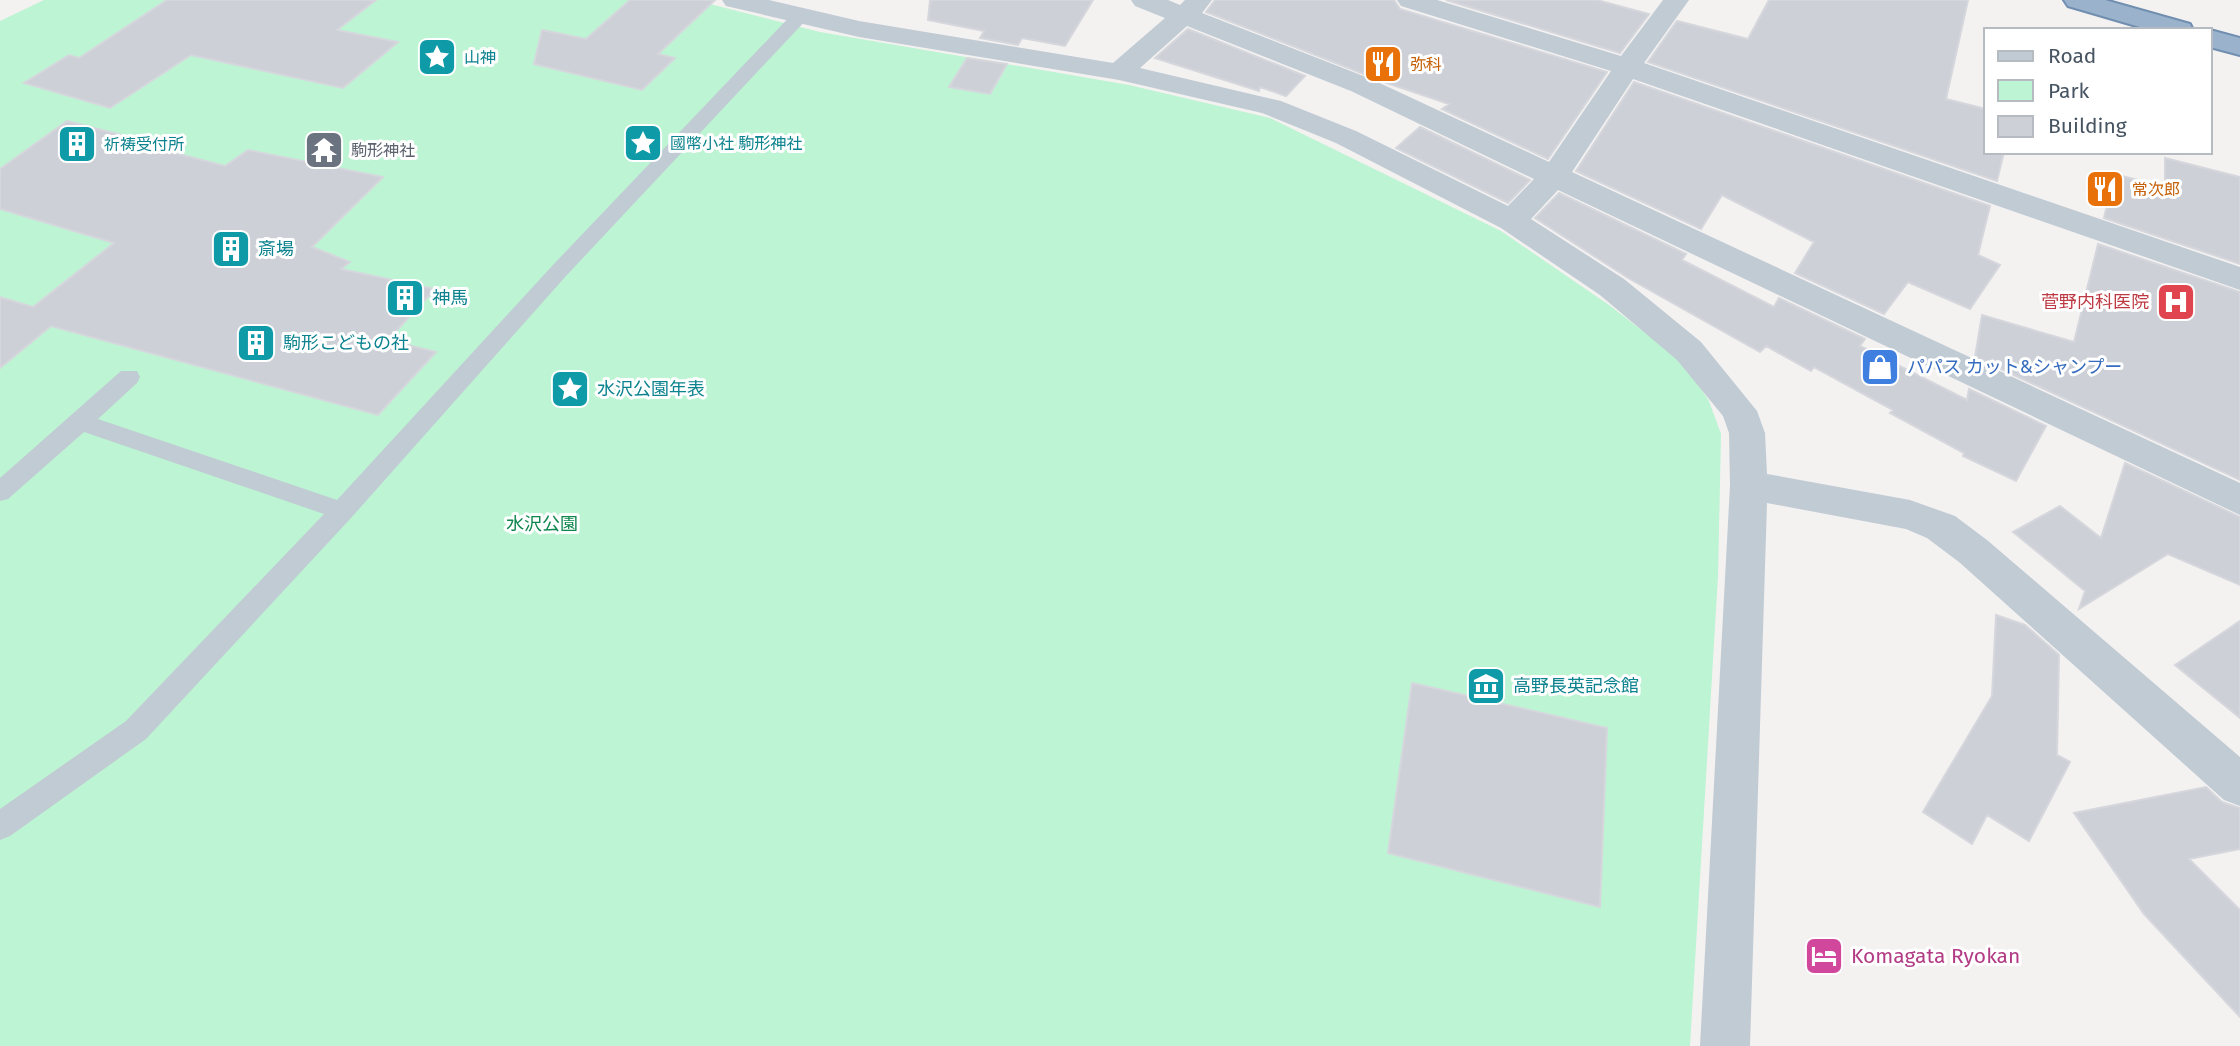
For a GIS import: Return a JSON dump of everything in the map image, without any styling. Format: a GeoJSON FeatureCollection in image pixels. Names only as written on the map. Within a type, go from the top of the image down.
{"type":"FeatureCollection","features":[{"type":"Feature","properties":{"kind":"highway"},"geometry":{"type":"LineString","coordinates":[[2077,0],[2173,28]]}},
{"type":"Feature","properties":{"kind":"highway"},"geometry":{"type":"LineString","coordinates":[[2212,39],[2240,47]]}},
{"type":"Feature","properties":{"kind":"street"},"geometry":{"type":"LineString","coordinates":[[735,0],[859,29],[1119,72],[1270,107],[1346,137],[1512,221],[1612,287],[1689,351],[1739,411],[1746,433],[1749,485],[1725,1046]]}},
{"type":"Feature","properties":{"kind":"street"},"geometry":{"type":"LineString","coordinates":[[1144,0],[1192,8],[1361,85],[2240,500]]}},
{"type":"Feature","properties":{"kind":"street"},"geometry":{"type":"LineString","coordinates":[[1410,0],[1627,67],[2240,279]]}},
{"type":"Feature","properties":{"kind":"street"},"geometry":{"type":"LineString","coordinates":[[1512,221],[1555,175],[1627,67],[1676,0]]}},
{"type":"Feature","properties":{"kind":"street"},"geometry":{"type":"LineString","coordinates":[[1119,72],[1192,8]]}},
{"type":"Feature","properties":{"kind":"street"},"geometry":{"type":"LineString","coordinates":[[1749,485],[1910,515],[1941,527],[1973,551],[2240,785]]}},
{"type":"Feature","properties":{"kind":"lane"},"geometry":{"type":"LineString","coordinates":[[0,826],[136,730],[342,511],[559,271],[800,15]]}},
{"type":"Feature","properties":{"kind":"lane"},"geometry":{"type":"LineString","coordinates":[[0,492],[128,377]]}},
{"type":"Feature","properties":{"kind":"lane"},"geometry":{"type":"LineString","coordinates":[[80,422],[342,511]]}},
{"type":"Feature","properties":{"kind":"green space","name":"水沢公園"},"geometry":{"type":"Polygon","coordinates":[[[44,0],[694,0],[820,32],[1129,85],[1270,118],[1501,231],[1609,305],[1683,362],[1709,401],[1721,434],[1718,576],[1690,1046],[0,1046],[0,21],[44,0]]]}},
{"type":"Feature","properties":{"kind":"building"},"geometry":{"type":"Polygon","coordinates":[[[167,0],[376,0],[337,30],[398,42],[343,88],[191,55],[110,108],[24,83],[69,55],[79,58],[167,0]]]}},
{"type":"Feature","properties":{"kind":"building"},"geometry":{"type":"Polygon","coordinates":[[[630,0],[715,0],[658,54],[675,58],[642,90],[534,64],[542,30],[586,39],[630,0]]]}},
{"type":"Feature","properties":{"kind":"building"},"geometry":{"type":"Polygon","coordinates":[[[930,0],[1093,0],[1065,46],[1022,38],[1018,45],[980,38],[984,31],[928,20],[930,0]]]}},
{"type":"Feature","properties":{"kind":"building"},"geometry":{"type":"Polygon","coordinates":[[[1215,0],[1394,0],[1400,9],[1607,72],[1548,159],[1442,109],[1449,104],[1384,82],[1206,12],[1215,0]]]}},
{"type":"Feature","properties":{"kind":"building"},"geometry":{"type":"Polygon","coordinates":[[[1446,0],[1597,0],[1649,14],[1620,53],[1446,0]]]}},
{"type":"Feature","properties":{"kind":"building"},"geometry":{"type":"Polygon","coordinates":[[[1769,0],[1968,0],[1946,99],[1984,108],[1984,154],[2004,154],[1997,181],[1648,62],[1677,21],[1748,39],[1769,0]]]}},
{"type":"Feature","properties":{"kind":"building"},"geometry":{"type":"Polygon","coordinates":[[[1188,29],[1305,76],[1286,96],[1260,87],[1259,91],[1155,58],[1188,29]]]}},
{"type":"Feature","properties":{"kind":"building"},"geometry":{"type":"Polygon","coordinates":[[[967,58],[1007,64],[990,94],[949,87],[967,58]]]}},
{"type":"Feature","properties":{"kind":"building"},"geometry":{"type":"Polygon","coordinates":[[[1634,82],[1990,206],[1978,255],[2000,265],[1970,309],[1908,282],[1884,314],[1795,273],[1814,242],[1722,195],[1701,229],[1576,171],[1634,82]]]}},
{"type":"Feature","properties":{"kind":"building"},"geometry":{"type":"Polygon","coordinates":[[[67,121],[129,137],[125,140],[225,166],[248,150],[383,177],[312,247],[350,262],[341,269],[435,289],[388,340],[436,352],[378,415],[51,326],[0,368],[0,297],[33,307],[114,243],[0,209],[0,169],[67,121]]]}},
{"type":"Feature","properties":{"kind":"building"},"geometry":{"type":"Polygon","coordinates":[[[1420,127],[1530,180],[1508,203],[1396,148],[1420,127]]]}},
{"type":"Feature","properties":{"kind":"building"},"geometry":{"type":"Polygon","coordinates":[[[2165,158],[2240,177],[2240,264],[2104,218],[2114,174],[2165,187],[2165,158]]]}},
{"type":"Feature","properties":{"kind":"building"},"geometry":{"type":"Polygon","coordinates":[[[1559,193],[1686,254],[1682,260],[1774,307],[1779,298],[1865,339],[1860,346],[1967,400],[1969,389],[2046,426],[2016,481],[1963,456],[1964,453],[1890,413],[1893,410],[1814,367],[1811,371],[1766,346],[1760,352],[1628,278],[1535,218],[1559,193]]]}},
{"type":"Feature","properties":{"kind":"building"},"geometry":{"type":"Polygon","coordinates":[[[2098,244],[2240,292],[2240,480],[1975,357],[1982,315],[2074,342],[2098,244]]]}},
{"type":"Feature","properties":{"kind":"building"},"geometry":{"type":"Polygon","coordinates":[[[2125,463],[2240,517],[2240,585],[2168,554],[2079,609],[2085,591],[2013,532],[2060,506],[2101,538],[2125,463]]]}},
{"type":"Feature","properties":{"kind":"building"},"geometry":{"type":"Polygon","coordinates":[[[1996,615],[2025,625],[2059,655],[2057,755],[2070,762],[2029,841],[1987,815],[1972,844],[1923,812],[1992,696],[1996,615]]]}},
{"type":"Feature","properties":{"kind":"building"},"geometry":{"type":"Polygon","coordinates":[[[2240,621],[2240,718],[2175,665],[2240,621]]]}},
{"type":"Feature","properties":{"kind":"building"},"geometry":{"type":"Polygon","coordinates":[[[1412,683],[1607,728],[1600,907],[1388,853],[1412,683]]]}},
{"type":"Feature","properties":{"kind":"building"},"geometry":{"type":"Polygon","coordinates":[[[2206,787],[2222,802],[2240,808],[2240,849],[2189,859],[2240,910],[2240,1017],[2144,914],[2074,813],[2206,787]]]}},
{"type":"Feature","properties":{"kind":"place","name":"山神"},"geometry":{"type":"Point","coordinates":[437,57]}},
{"type":"Feature","properties":{"kind":"place","name":"弥科"},"geometry":{"type":"Point","coordinates":[1383,64]}},
{"type":"Feature","properties":{"kind":"place","name":"國幣小社 駒形神社"},"geometry":{"type":"Point","coordinates":[643,143]}},
{"type":"Feature","properties":{"kind":"place","name":"祈祷受付所"},"geometry":{"type":"Point","coordinates":[77,144]}},
{"type":"Feature","properties":{"kind":"place","name":"駒形神社"},"geometry":{"type":"Point","coordinates":[324,150]}},
{"type":"Feature","properties":{"kind":"place","name":"常次郎"},"geometry":{"type":"Point","coordinates":[2105,189]}},
{"type":"Feature","properties":{"kind":"place","name":"斎場"},"geometry":{"type":"Point","coordinates":[231,249]}},
{"type":"Feature","properties":{"kind":"place","name":"神馬"},"geometry":{"type":"Point","coordinates":[405,298]}},
{"type":"Feature","properties":{"kind":"place","name":"菅野内科医院"},"geometry":{"type":"Point","coordinates":[2176,302]}},
{"type":"Feature","properties":{"kind":"place","name":"駒形こどもの社"},"geometry":{"type":"Point","coordinates":[256,343]}},
{"type":"Feature","properties":{"kind":"place","name":"パパス カット&シャンプー"},"geometry":{"type":"Point","coordinates":[1880,367]}},
{"type":"Feature","properties":{"kind":"place","name":"水沢公園年表"},"geometry":{"type":"Point","coordinates":[570,389]}},
{"type":"Feature","properties":{"kind":"place","name":"高野長英記念館"},"geometry":{"type":"Point","coordinates":[1486,686]}},
{"type":"Feature","properties":{"kind":"place","name":"Komagata Ryokan"},"geometry":{"type":"Point","coordinates":[1824,956]}}]}
